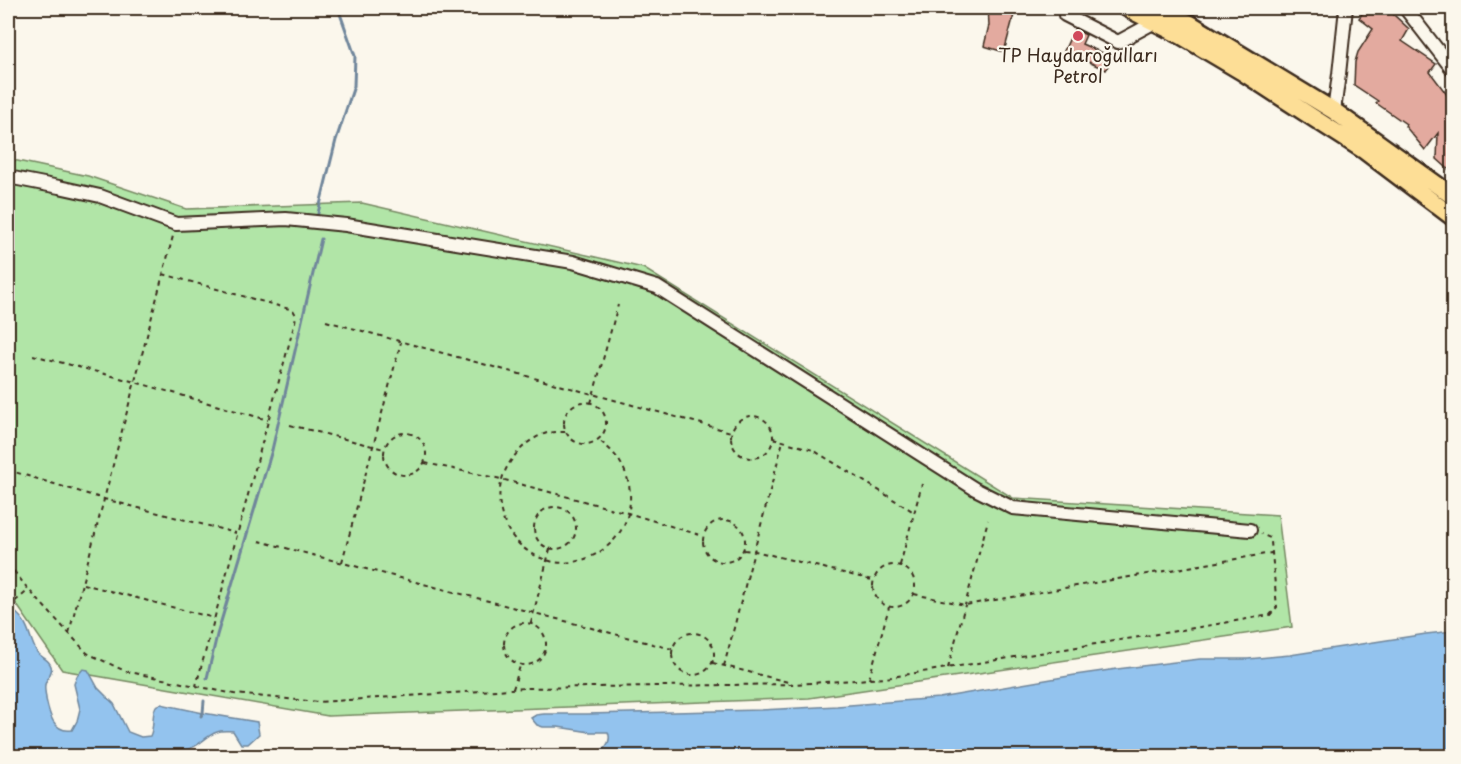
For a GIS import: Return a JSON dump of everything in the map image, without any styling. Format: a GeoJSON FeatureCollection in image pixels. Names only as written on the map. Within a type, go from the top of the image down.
{"type":"FeatureCollection","features":[{"type":"Feature","properties":{"kind":"main road"},"geometry":{"type":"LineString","coordinates":[[1127,8],[1164,13],[1249,58],[1334,111],[1454,197]]}},
{"type":"Feature","properties":{"kind":"main road"},"geometry":{"type":"LineString","coordinates":[[1164,13],[1182,36],[1365,151],[1454,218]]}},
{"type":"Feature","properties":{"kind":"street"},"geometry":{"type":"LineString","coordinates":[[1065,8],[1065,15],[1118,42],[1164,13]]}},
{"type":"Feature","properties":{"kind":"street"},"geometry":{"type":"LineString","coordinates":[[1334,111],[1346,8]]}},
{"type":"Feature","properties":{"kind":"street"},"geometry":{"type":"LineString","coordinates":[[1405,8],[1454,71]]}},
{"type":"Feature","properties":{"kind":"street"},"geometry":{"type":"LineString","coordinates":[[8,177],[100,196],[176,224],[286,219],[346,225],[573,262],[657,287],[975,489],[1013,508],[1250,530]]}},
{"type":"Feature","properties":{"kind":"path"},"geometry":{"type":"LineString","coordinates":[[69,633],[176,224]]}},
{"type":"Feature","properties":{"kind":"path"},"geometry":{"type":"LineString","coordinates":[[163,274],[293,310],[296,315],[196,686]]}},
{"type":"Feature","properties":{"kind":"path"},"geometry":{"type":"LineString","coordinates":[[591,403],[618,305]]}},
{"type":"Feature","properties":{"kind":"path"},"geometry":{"type":"LineString","coordinates":[[326,321],[731,432]]}},
{"type":"Feature","properties":{"kind":"path"},"geometry":{"type":"LineString","coordinates":[[342,562],[401,341]]}},
{"type":"Feature","properties":{"kind":"path"},"geometry":{"type":"LineString","coordinates":[[33,355],[268,420]]}},
{"type":"Feature","properties":{"kind":"path"},"geometry":{"type":"LineString","coordinates":[[577,403],[591,403],[603,411],[607,425],[605,432],[598,440],[588,445],[580,445],[565,432],[564,418],[571,407],[577,403]]}},
{"type":"Feature","properties":{"kind":"path"},"geometry":{"type":"LineString","coordinates":[[751,415],[764,419],[769,424],[773,431],[773,438],[768,452],[762,456],[747,458],[740,456],[730,438],[734,425],[744,417],[751,415]]}},
{"type":"Feature","properties":{"kind":"path"},"geometry":{"type":"LineString","coordinates":[[290,425],[384,449]]}},
{"type":"Feature","properties":{"kind":"path"},"geometry":{"type":"LineString","coordinates":[[565,432],[547,433],[526,443],[510,459],[501,479],[498,501],[504,523],[516,542],[534,556],[555,563],[576,562],[597,555],[613,542],[625,524],[631,504],[630,483],[622,463],[608,447],[598,440]]}},
{"type":"Feature","properties":{"kind":"path"},"geometry":{"type":"LineString","coordinates":[[398,434],[417,436],[426,448],[425,463],[415,474],[400,476],[385,463],[384,449],[391,438],[398,434]]}},
{"type":"Feature","properties":{"kind":"path"},"geometry":{"type":"LineString","coordinates":[[773,438],[813,450],[914,512]]}},
{"type":"Feature","properties":{"kind":"path"},"geometry":{"type":"LineString","coordinates":[[724,666],[783,441]]}},
{"type":"Feature","properties":{"kind":"path"},"geometry":{"type":"LineString","coordinates":[[425,463],[501,479],[703,536]]}},
{"type":"Feature","properties":{"kind":"path"},"geometry":{"type":"LineString","coordinates":[[8,470],[104,499],[237,533]]}},
{"type":"Feature","properties":{"kind":"path"},"geometry":{"type":"LineString","coordinates":[[900,565],[922,484]]}},
{"type":"Feature","properties":{"kind":"path"},"geometry":{"type":"LineString","coordinates":[[561,507],[573,515],[577,530],[571,543],[558,549],[550,549],[538,542],[533,530],[534,523],[541,511],[561,507]]}},
{"type":"Feature","properties":{"kind":"path"},"geometry":{"type":"LineString","coordinates":[[730,520],[736,523],[745,535],[744,550],[734,561],[727,563],[713,560],[704,549],[703,536],[716,521],[730,520]]}},
{"type":"Feature","properties":{"kind":"path"},"geometry":{"type":"LineString","coordinates":[[948,668],[988,520]]}},
{"type":"Feature","properties":{"kind":"path"},"geometry":{"type":"LineString","coordinates":[[8,564],[87,653],[125,671],[234,694],[319,702],[513,689],[795,684],[885,678],[1270,615],[1277,607],[1270,538],[1250,530]]}},
{"type":"Feature","properties":{"kind":"path"},"geometry":{"type":"LineString","coordinates":[[259,541],[672,649]]}},
{"type":"Feature","properties":{"kind":"path"},"geometry":{"type":"LineString","coordinates":[[531,623],[550,549]]}},
{"type":"Feature","properties":{"kind":"path"},"geometry":{"type":"LineString","coordinates":[[744,550],[873,581]]}},
{"type":"Feature","properties":{"kind":"path"},"geometry":{"type":"LineString","coordinates":[[914,594],[965,605],[1272,552]]}},
{"type":"Feature","properties":{"kind":"path"},"geometry":{"type":"LineString","coordinates":[[886,565],[900,565],[911,573],[915,580],[914,594],[903,605],[889,607],[882,604],[874,594],[873,581],[880,569],[886,565]]}},
{"type":"Feature","properties":{"kind":"path"},"geometry":{"type":"LineString","coordinates":[[82,584],[214,618]]}},
{"type":"Feature","properties":{"kind":"path"},"geometry":{"type":"LineString","coordinates":[[8,607],[29,590]]}},
{"type":"Feature","properties":{"kind":"path"},"geometry":{"type":"LineString","coordinates":[[869,679],[889,607]]}},
{"type":"Feature","properties":{"kind":"path"},"geometry":{"type":"LineString","coordinates":[[531,623],[543,632],[546,638],[545,653],[541,659],[528,666],[514,663],[508,658],[503,646],[504,639],[507,632],[517,624],[531,623]]}},
{"type":"Feature","properties":{"kind":"path"},"geometry":{"type":"LineString","coordinates":[[699,633],[705,636],[714,648],[713,663],[709,669],[696,676],[682,673],[673,662],[672,649],[675,642],[685,634],[699,633]]}},
{"type":"Feature","properties":{"kind":"path"},"geometry":{"type":"LineString","coordinates":[[713,663],[795,684]]}},
{"type":"Feature","properties":{"kind":"path"},"geometry":{"type":"LineString","coordinates":[[513,689],[520,665]]}},
{"type":"Feature","properties":{"kind":"green space"},"geometry":{"type":"Polygon","coordinates":[[[8,159],[88,176],[186,209],[362,203],[643,268],[1013,498],[1278,515],[1292,627],[809,698],[328,716],[62,670],[8,592],[8,159]]]}},
{"type":"Feature","properties":{"kind":"water"},"geometry":{"type":"Polygon","coordinates":[[[8,605],[28,629],[37,652],[50,664],[51,672],[45,685],[46,699],[53,721],[60,728],[72,730],[77,721],[80,709],[74,684],[83,669],[88,670],[98,688],[114,704],[128,732],[141,737],[150,736],[156,706],[161,704],[257,722],[259,734],[248,744],[241,744],[233,731],[219,731],[193,747],[181,751],[179,754],[181,756],[8,756],[8,605]]]}},
{"type":"Feature","properties":{"kind":"water"},"geometry":{"type":"Polygon","coordinates":[[[1453,631],[1453,756],[593,756],[608,744],[608,732],[543,727],[537,725],[531,718],[544,714],[761,710],[939,698],[1117,669],[1200,659],[1248,659],[1290,655],[1453,631]]]}},
{"type":"Feature","properties":{"kind":"building"},"geometry":{"type":"Polygon","coordinates":[[[988,8],[1015,11],[1004,52],[984,46],[989,25],[988,8]]]}},
{"type":"Feature","properties":{"kind":"building"},"geometry":{"type":"Polygon","coordinates":[[[1366,8],[1391,8],[1394,15],[1409,29],[1402,41],[1436,64],[1430,72],[1454,104],[1454,174],[1437,159],[1438,133],[1425,150],[1405,126],[1406,124],[1354,85],[1358,52],[1373,29],[1359,18],[1366,8]]]}},
{"type":"Feature","properties":{"kind":"building"},"geometry":{"type":"Polygon","coordinates":[[[1074,29],[1086,35],[1082,44],[1112,57],[1106,70],[1064,51],[1074,29]]]}},
{"type":"Feature","properties":{"kind":"waterway"},"geometry":{"type":"LineString","coordinates":[[318,213],[336,140],[354,86],[355,56],[338,8]]}},
{"type":"Feature","properties":{"kind":"waterway"},"geometry":{"type":"LineString","coordinates":[[207,678],[217,635],[272,450],[321,239]]}},
{"type":"Feature","properties":{"kind":"waterway"},"geometry":{"type":"LineString","coordinates":[[201,716],[204,701]]}},
{"type":"Feature","properties":{"kind":"place","name":"TP Haydaroğulları Petrol"},"geometry":{"type":"Point","coordinates":[1078,36]}}]}
